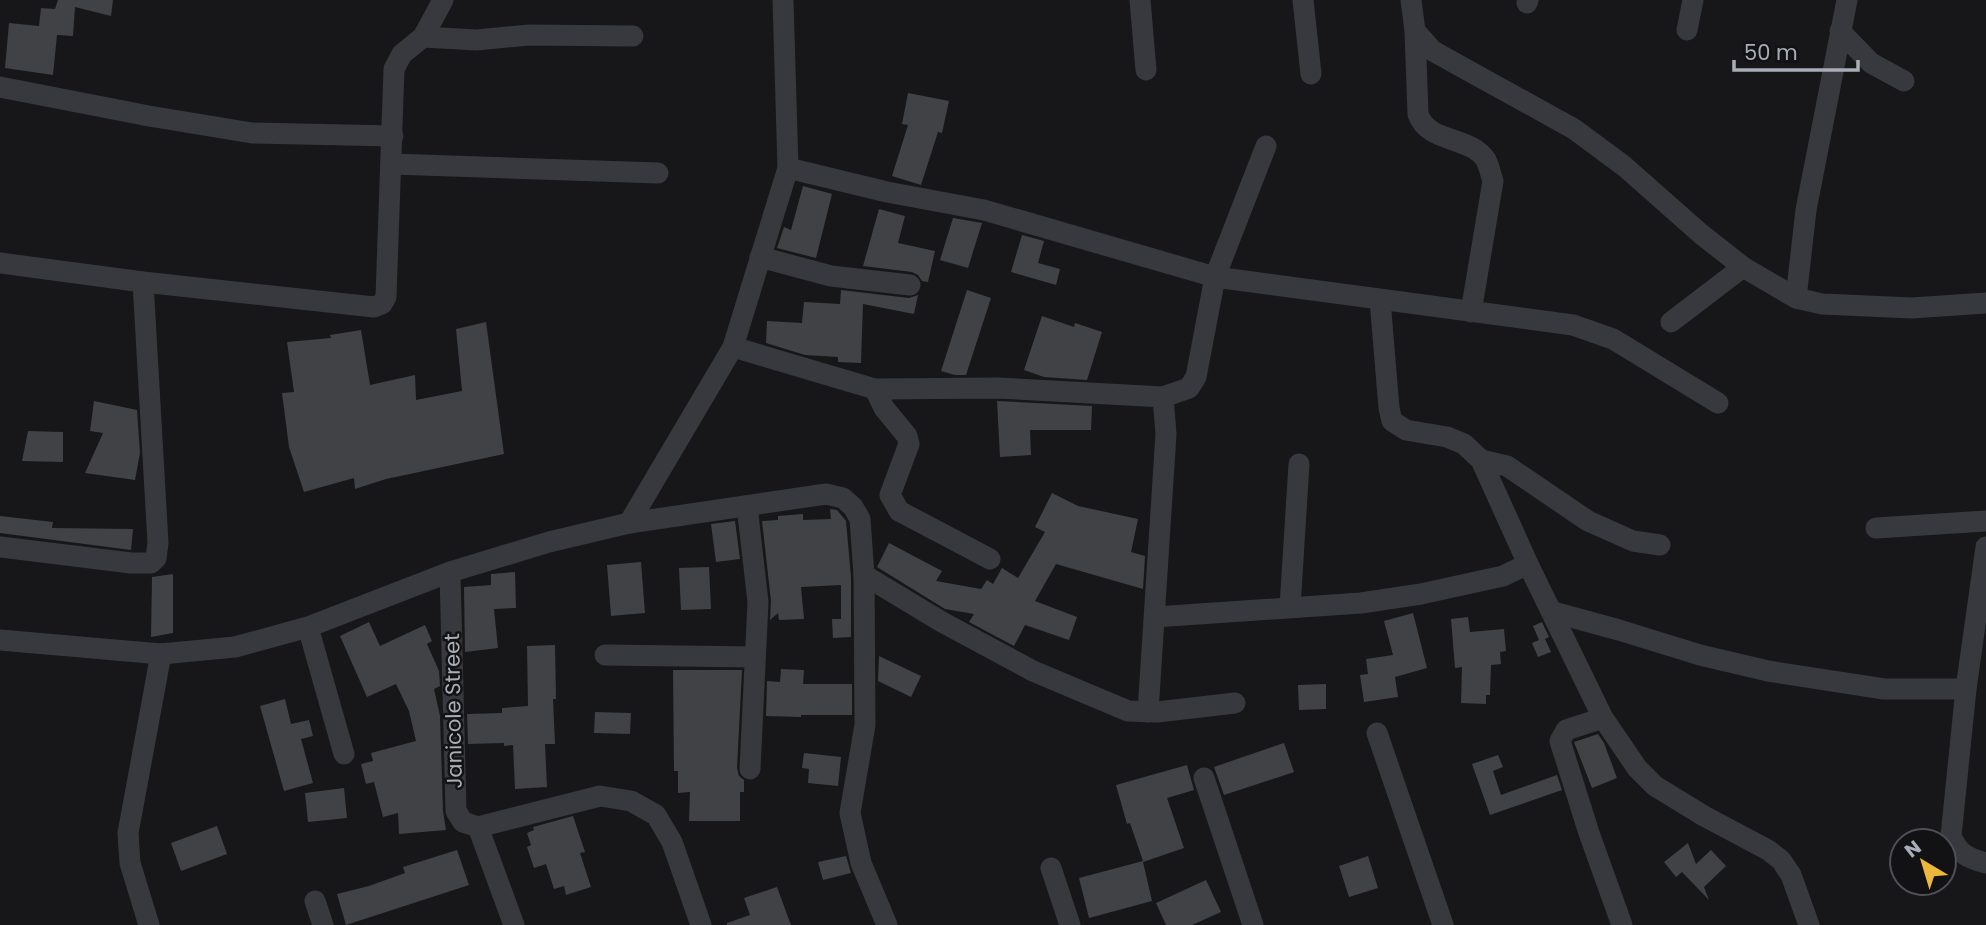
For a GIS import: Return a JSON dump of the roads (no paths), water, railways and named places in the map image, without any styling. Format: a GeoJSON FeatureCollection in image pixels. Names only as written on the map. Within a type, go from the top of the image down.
{"type":"FeatureCollection","features":[{"type":"Feature","properties":{"kind":"street"},"geometry":{"type":"LineString","coordinates":[[0,263],[143,282],[374,307],[382,304],[386,297],[394,69],[402,54],[423,37],[443,0]]}},
{"type":"Feature","properties":{"kind":"street"},"geometry":{"type":"LineString","coordinates":[[629,523],[733,347],[788,168],[783,0]]}},
{"type":"Feature","properties":{"kind":"street"},"geometry":{"type":"LineString","coordinates":[[1140,0],[1146,70]]}},
{"type":"Feature","properties":{"kind":"street"},"geometry":{"type":"LineString","coordinates":[[1303,0],[1311,74]]}},
{"type":"Feature","properties":{"kind":"street"},"geometry":{"type":"LineString","coordinates":[[1411,0],[1418,114],[1421,124],[1477,150],[1486,160],[1493,181],[1471,312]]}},
{"type":"Feature","properties":{"kind":"street"},"geometry":{"type":"LineString","coordinates":[[1687,30],[1693,0]]}},
{"type":"Feature","properties":{"kind":"street"},"geometry":{"type":"LineString","coordinates":[[1796,298],[1806,210],[1847,0]]}},
{"type":"Feature","properties":{"kind":"street"},"geometry":{"type":"LineString","coordinates":[[1415,31],[1433,51],[1574,129],[1624,166],[1700,234],[1743,267],[1796,298],[1822,304],[1912,308],[1986,303]]}},
{"type":"Feature","properties":{"kind":"street"},"geometry":{"type":"LineString","coordinates":[[1840,31],[1871,63],[1903,81]]}},
{"type":"Feature","properties":{"kind":"street"},"geometry":{"type":"LineString","coordinates":[[423,37],[475,40],[529,35],[633,36]]}},
{"type":"Feature","properties":{"kind":"street"},"geometry":{"type":"LineString","coordinates":[[0,87],[252,133],[393,136]]}},
{"type":"Feature","properties":{"kind":"street"},"geometry":{"type":"LineString","coordinates":[[733,347],[875,388],[998,388],[1163,397],[1194,384],[1215,277],[1266,146]]}},
{"type":"Feature","properties":{"kind":"street"},"geometry":{"type":"LineString","coordinates":[[391,164],[658,173]]}},
{"type":"Feature","properties":{"kind":"street"},"geometry":{"type":"LineString","coordinates":[[788,168],[887,192],[984,210],[1215,277],[1573,325],[1613,339],[1718,404]]}},
{"type":"Feature","properties":{"kind":"street"},"geometry":{"type":"LineString","coordinates":[[760,257],[831,276],[910,285]]}},
{"type":"Feature","properties":{"kind":"street"},"geometry":{"type":"LineString","coordinates":[[1671,322],[1743,267]]}},
{"type":"Feature","properties":{"kind":"street"},"geometry":{"type":"LineString","coordinates":[[0,547],[131,563],[151,563],[156,558],[158,543],[143,282]]}},
{"type":"Feature","properties":{"kind":"street"},"geometry":{"type":"LineString","coordinates":[[1380,300],[1392,421],[1406,430],[1447,437],[1464,444],[1481,460],[1603,718],[1637,768],[1655,786],[1781,860],[1791,875],[1809,925]]}},
{"type":"Feature","properties":{"kind":"street"},"geometry":{"type":"LineString","coordinates":[[875,388],[884,408],[907,436],[909,444],[890,495],[899,511],[990,559]]}},
{"type":"Feature","properties":{"kind":"street"},"geometry":{"type":"LineString","coordinates":[[1148,712],[1166,434],[1163,397]]}},
{"type":"Feature","properties":{"kind":"street"},"geometry":{"type":"LineString","coordinates":[[1481,460],[1507,466],[1588,521],[1633,541],[1660,545]]}},
{"type":"Feature","properties":{"kind":"street"},"geometry":{"type":"LineString","coordinates":[[1290,607],[1299,464]]}},
{"type":"Feature","properties":{"kind":"street"},"geometry":{"type":"LineString","coordinates":[[0,640],[160,654],[235,647],[308,627],[450,572],[549,542],[629,523],[826,494],[843,498],[853,506],[860,519],[864,575],[865,725],[850,813],[861,863],[887,925]]}},
{"type":"Feature","properties":{"kind":"street"},"geometry":{"type":"LineString","coordinates":[[747,506],[758,602],[750,769]]}},
{"type":"Feature","properties":{"kind":"street"},"geometry":{"type":"LineString","coordinates":[[1876,528],[1986,521]]}},
{"type":"Feature","properties":{"kind":"street"},"geometry":{"type":"LineString","coordinates":[[1986,547],[1966,689],[1951,836],[1957,850],[1966,857],[1982,862],[1986,882]]}},
{"type":"Feature","properties":{"kind":"street"},"geometry":{"type":"LineString","coordinates":[[1155,617],[1361,603],[1421,594],[1503,576],[1528,564]]}},
{"type":"Feature","properties":{"kind":"street","name":"Janicole Street"},"geometry":{"type":"LineString","coordinates":[[450,572],[456,811],[463,822],[478,827]]}},
{"type":"Feature","properties":{"kind":"street"},"geometry":{"type":"LineString","coordinates":[[864,575],[942,622],[1033,671],[1128,711],[1148,712],[1235,703]]}},
{"type":"Feature","properties":{"kind":"street"},"geometry":{"type":"LineString","coordinates":[[1553,612],[1700,655],[1769,671],[1884,689],[1966,689]]}},
{"type":"Feature","properties":{"kind":"street"},"geometry":{"type":"LineString","coordinates":[[308,627],[344,754]]}},
{"type":"Feature","properties":{"kind":"street"},"geometry":{"type":"LineString","coordinates":[[149,925],[130,863],[128,833],[160,654]]}},
{"type":"Feature","properties":{"kind":"street"},"geometry":{"type":"LineString","coordinates":[[605,655],[755,657]]}},
{"type":"Feature","properties":{"kind":"street"},"geometry":{"type":"LineString","coordinates":[[1603,718],[1566,730],[1560,741],[1588,833],[1622,925]]}},
{"type":"Feature","properties":{"kind":"street"},"geometry":{"type":"LineString","coordinates":[[1377,733],[1443,925]]}},
{"type":"Feature","properties":{"kind":"street"},"geometry":{"type":"LineString","coordinates":[[1204,778],[1253,925]]}},
{"type":"Feature","properties":{"kind":"street"},"geometry":{"type":"LineString","coordinates":[[514,925],[478,827],[600,796],[631,801],[656,815],[672,842],[701,925]]}},
{"type":"Feature","properties":{"kind":"street"},"geometry":{"type":"LineString","coordinates":[[1051,869],[1070,925]]}},
{"type":"Feature","properties":{"kind":"street"},"geometry":{"type":"LineString","coordinates":[[315,901],[323,925]]}}]}
